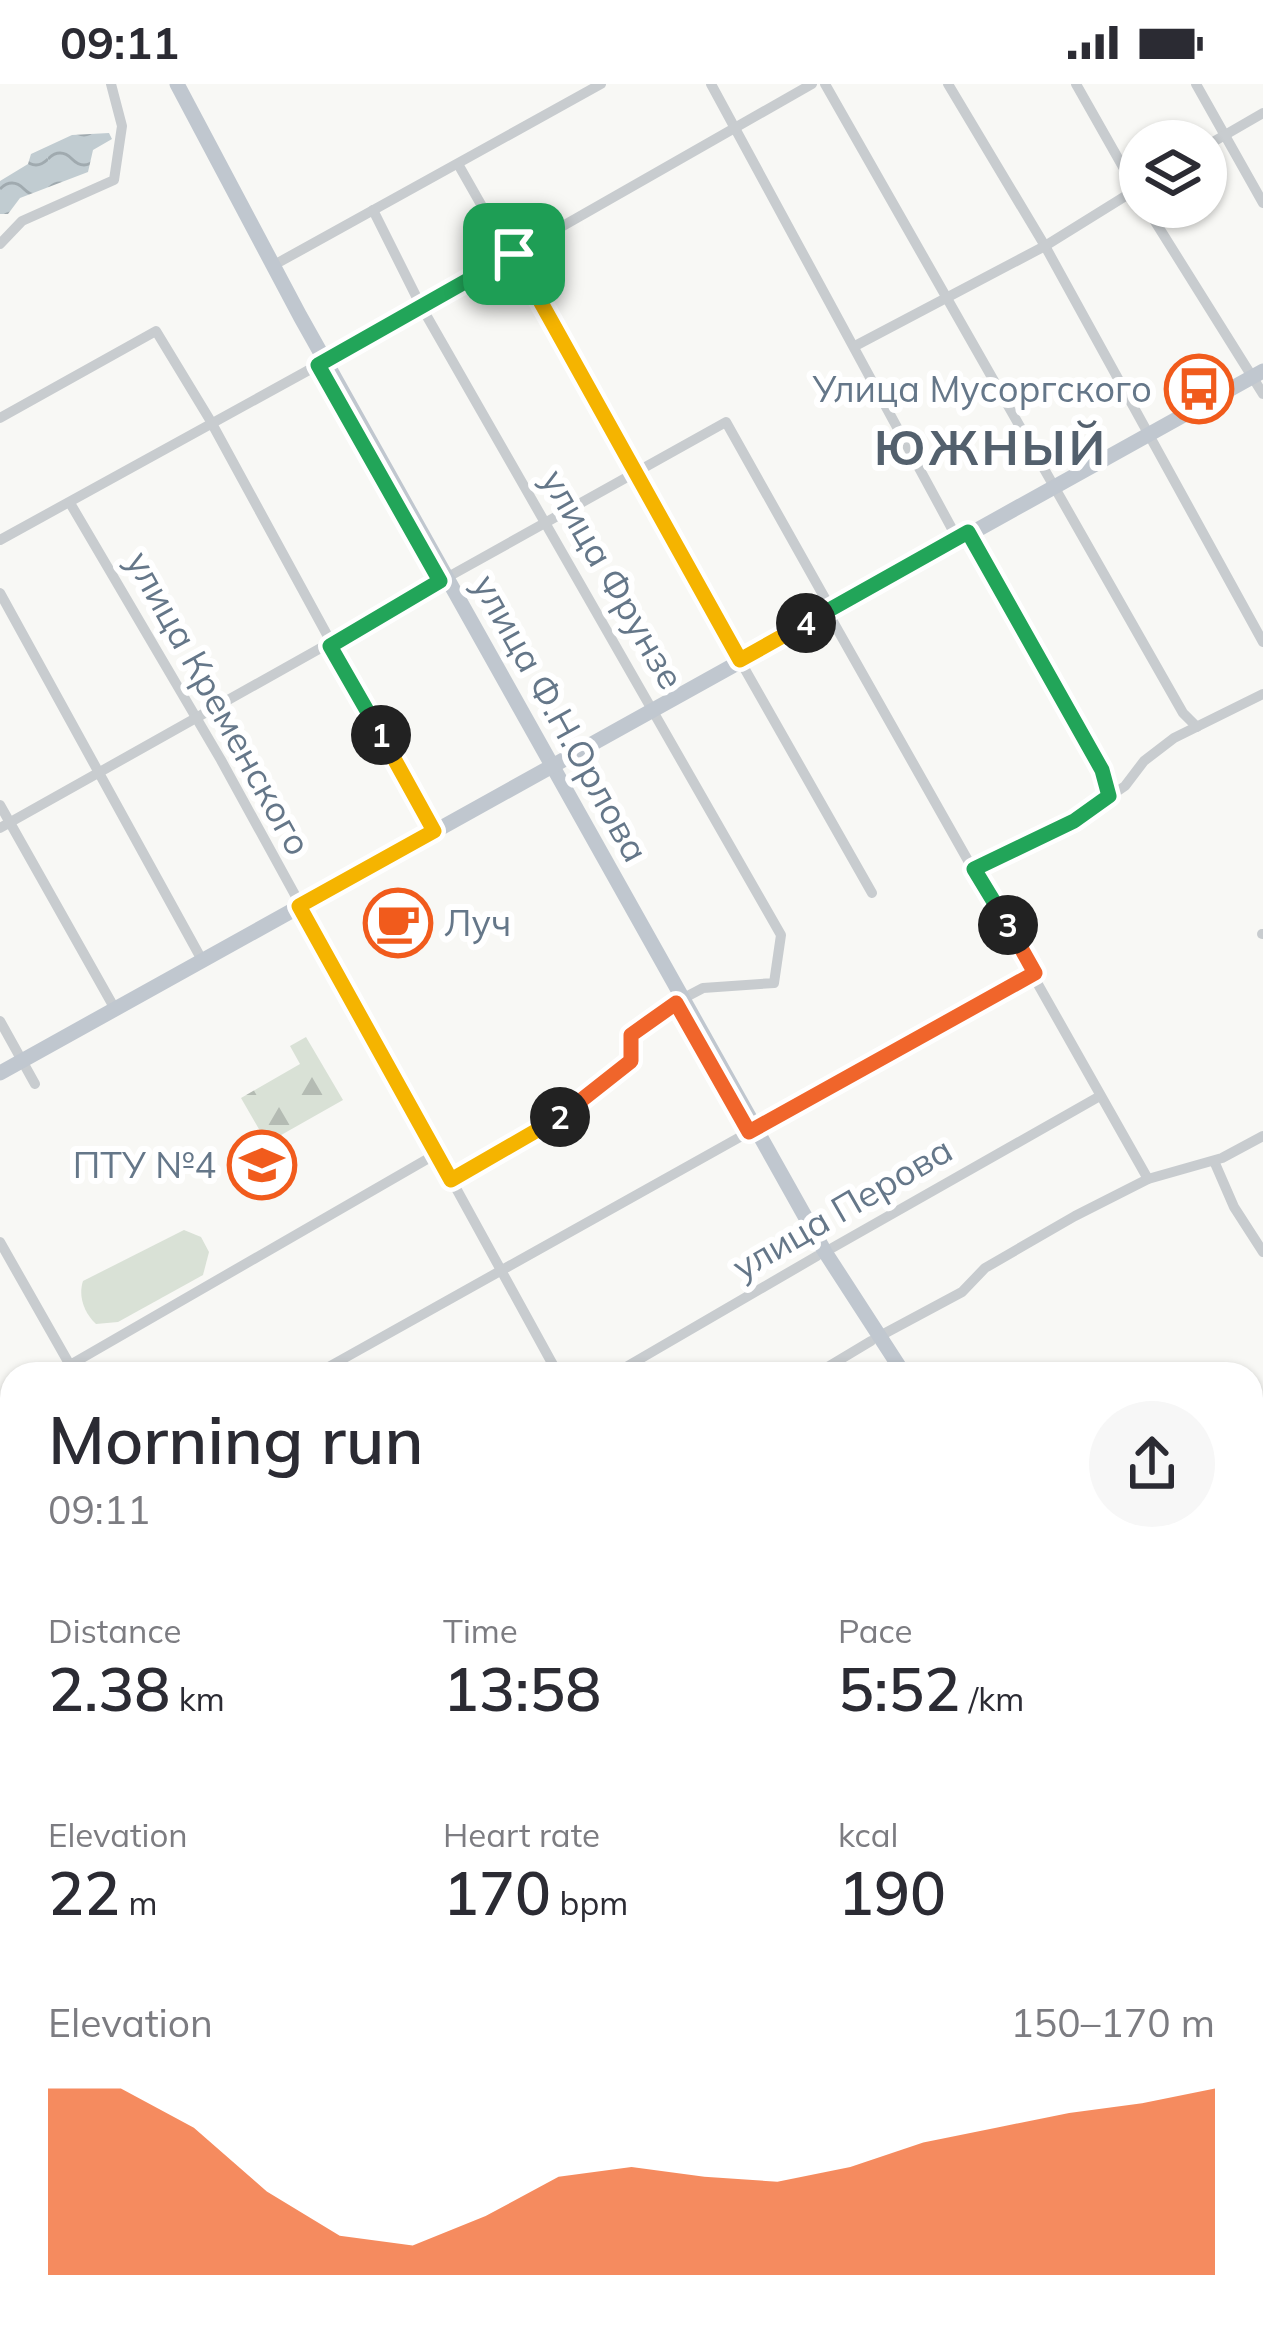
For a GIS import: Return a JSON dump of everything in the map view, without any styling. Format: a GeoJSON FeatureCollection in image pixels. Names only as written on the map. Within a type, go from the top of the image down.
{"type":"FeatureCollection","features":[{"type":"Feature","properties":{"kind":"main road","name":"улица Ф.Н.Орлова"},"geometry":{"type":"LineString","coordinates":[[166,84],[821,1254],[887,1362]]}},
{"type":"Feature","properties":{"kind":"main road","name":"улица Ф.Н.Орлова"},"geometry":{"type":"LineString","coordinates":[[176,84],[322,363]]}},
{"type":"Feature","properties":{"kind":"main road"},"geometry":{"type":"LineString","coordinates":[[0,1073],[1257,373]]}},
{"type":"Feature","properties":{"kind":"main road","name":"улица Ф.Н.Орлова"},"geometry":{"type":"LineString","coordinates":[[875,1339],[894,1362]]}},
{"type":"Feature","properties":{"kind":"street"},"geometry":{"type":"LineString","coordinates":[[0,244],[22,221],[114,180],[122,125],[111,84]]}},
{"type":"Feature","properties":{"kind":"street"},"geometry":{"type":"LineString","coordinates":[[274,265],[601,84]]}},
{"type":"Feature","properties":{"kind":"street"},"geometry":{"type":"LineString","coordinates":[[711,84],[962,536],[1102,770],[1109,796]]}},
{"type":"Feature","properties":{"kind":"street"},"geometry":{"type":"LineString","coordinates":[[0,540],[812,84]]}},
{"type":"Feature","properties":{"kind":"street"},"geometry":{"type":"LineString","coordinates":[[825,84],[1183,713],[1197,727]]}},
{"type":"Feature","properties":{"kind":"street"},"geometry":{"type":"LineString","coordinates":[[948,84],[1045,246],[1144,434],[1263,642]]}},
{"type":"Feature","properties":{"kind":"street"},"geometry":{"type":"LineString","coordinates":[[1076,84],[1119,157]]}},
{"type":"Feature","properties":{"kind":"street"},"geometry":{"type":"LineString","coordinates":[[1196,84],[1215,120]]}},
{"type":"Feature","properties":{"kind":"street"},"geometry":{"type":"LineString","coordinates":[[1227,133],[1263,113]]}},
{"type":"Feature","properties":{"kind":"street"},"geometry":{"type":"LineString","coordinates":[[1227,142],[1263,203]]}},
{"type":"Feature","properties":{"kind":"street"},"geometry":{"type":"LineString","coordinates":[[458,164],[514,254],[872,893]]}},
{"type":"Feature","properties":{"kind":"street"},"geometry":{"type":"LineString","coordinates":[[855,346],[1119,203]]}},
{"type":"Feature","properties":{"kind":"street","name":"улица Фрунзе"},"geometry":{"type":"LineString","coordinates":[[374,210],[421,306],[781,935],[774,983],[703,988],[680,1000]]}},
{"type":"Feature","properties":{"kind":"street"},"geometry":{"type":"LineString","coordinates":[[1160,228],[1257,373],[1263,394]]}},
{"type":"Feature","properties":{"kind":"street"},"geometry":{"type":"LineString","coordinates":[[0,418],[156,331],[210,420],[434,831]]}},
{"type":"Feature","properties":{"kind":"street"},"geometry":{"type":"LineString","coordinates":[[5,825],[726,422],[1148,1179]]}},
{"type":"Feature","properties":{"kind":"street","name":"улица Кременского"},"geometry":{"type":"LineString","coordinates":[[70,503],[552,1362]]}},
{"type":"Feature","properties":{"kind":"street"},"geometry":{"type":"LineString","coordinates":[[0,593],[202,960]]}},
{"type":"Feature","properties":{"kind":"street"},"geometry":{"type":"LineString","coordinates":[[974,869],[1074,821],[1109,796],[1144,761],[1197,727],[1263,694]]}},
{"type":"Feature","properties":{"kind":"street"},"geometry":{"type":"LineString","coordinates":[[0,806],[5,825],[115,1009]]}},
{"type":"Feature","properties":{"kind":"street"},"geometry":{"type":"LineString","coordinates":[[338,1362],[1035,973]]}},
{"type":"Feature","properties":{"kind":"street"},"geometry":{"type":"LineString","coordinates":[[451,1180],[577,1107],[631,1061],[631,1035],[680,1000]]}},
{"type":"Feature","properties":{"kind":"street"},"geometry":{"type":"LineString","coordinates":[[0,1021],[34,1084]]}},
{"type":"Feature","properties":{"kind":"street","name":"улица Перова"},"geometry":{"type":"LineString","coordinates":[[635,1362],[1100,1096]]}},
{"type":"Feature","properties":{"kind":"street"},"geometry":{"type":"LineString","coordinates":[[836,1362],[962,1292],[985,1268],[1148,1179],[1214,1161],[1263,1136]]}},
{"type":"Feature","properties":{"kind":"street"},"geometry":{"type":"LineString","coordinates":[[85,1362],[436,1154]]}},
{"type":"Feature","properties":{"kind":"street"},"geometry":{"type":"LineString","coordinates":[[1214,1161],[1234,1207],[1263,1252]]}},
{"type":"Feature","properties":{"kind":"street"},"geometry":{"type":"LineString","coordinates":[[0,1242],[68,1362]]}},
{"type":"Feature","properties":{"kind":"green space"},"geometry":{"type":"Polygon","coordinates":[[[306,1037],[343,1100],[267,1143],[241,1098],[300,1064],[290,1046],[306,1037]]]}},
{"type":"Feature","properties":{"kind":"green space"},"geometry":{"type":"Polygon","coordinates":[[[184,1230],[201,1237],[209,1252],[203,1275],[118,1322],[96,1324],[83,1304],[83,1281],[184,1230]]]}},
{"type":"Feature","properties":{"kind":"water"},"geometry":{"type":"Polygon","coordinates":[[[109,133],[112,139],[93,150],[88,172],[20,198],[8,214],[0,214],[0,181],[28,164],[31,154],[72,135],[109,133]]]}},
{"type":"Feature","properties":{"kind":"place","name":"Улица Мусоргского"},"geometry":{"type":"Point","coordinates":[1199,389]}},
{"type":"Feature","properties":{"kind":"place","name":"Луч"},"geometry":{"type":"Point","coordinates":[398,923]}},
{"type":"Feature","properties":{"kind":"place","name":"ПТУ №4"},"geometry":{"type":"Point","coordinates":[262,1165]}},
{"type":"Feature","properties":{"kind":"district","name":"ЮЖНЫЙ"},"geometry":{"type":"Point","coordinates":[991,448]}},
{"type":"Feature","properties":{"kind":"route"},"geometry":{"type":"LineString","coordinates":[[514,254],[740,660],[968,532],[1102,770],[1109,796],[1074,821],[974,869],[1035,973],[749,1132],[676,1003],[631,1035],[631,1061],[577,1107],[451,1180],[299,906],[434,831],[330,646],[440,581],[318,365],[514,254]]}}]}
